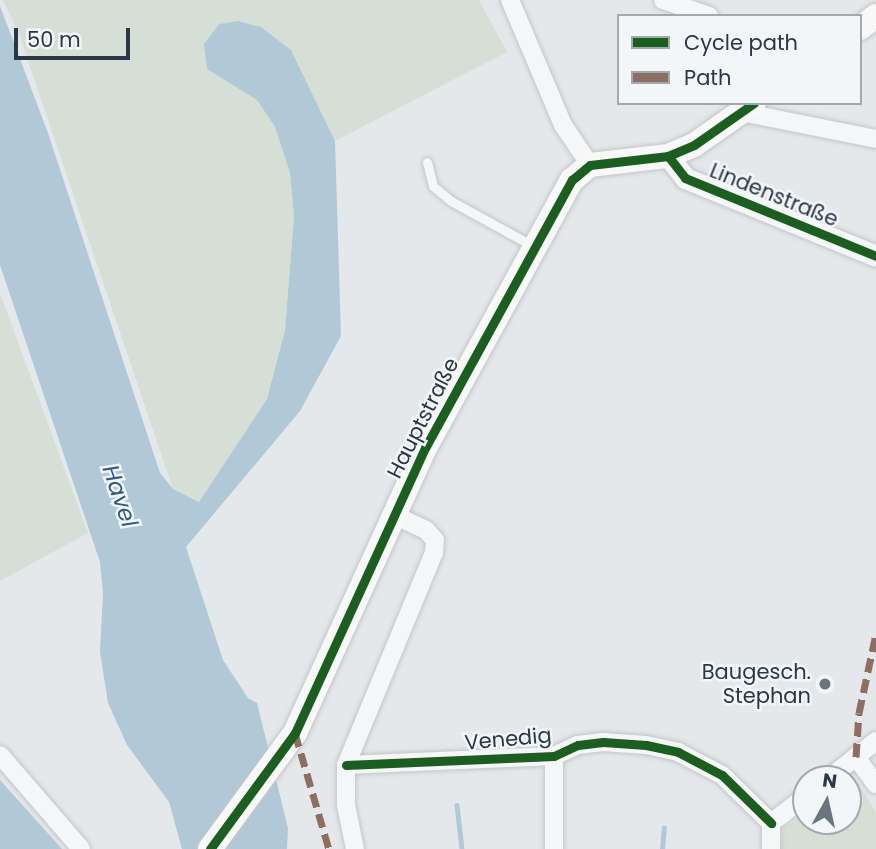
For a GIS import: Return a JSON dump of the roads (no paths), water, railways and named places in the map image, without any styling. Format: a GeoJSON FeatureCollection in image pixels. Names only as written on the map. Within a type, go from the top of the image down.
{"type":"FeatureCollection","features":[{"type":"Feature","properties":{"kind":"main road"},"geometry":{"type":"LineString","coordinates":[[590,165],[668,156],[694,145],[747,108]]}},
{"type":"Feature","properties":{"kind":"main road","name":"Hauptstraße"},"geometry":{"type":"LineString","coordinates":[[210,849],[295,733],[425,448],[572,180],[590,165]]}},
{"type":"Feature","properties":{"kind":"street"},"geometry":{"type":"LineString","coordinates":[[510,0],[563,125],[590,165]]}},
{"type":"Feature","properties":{"kind":"street"},"geometry":{"type":"LineString","coordinates":[[663,0],[703,14]]}},
{"type":"Feature","properties":{"kind":"street"},"geometry":{"type":"LineString","coordinates":[[747,108],[876,139]]}},
{"type":"Feature","properties":{"kind":"street","name":"Lindenstraße"},"geometry":{"type":"LineString","coordinates":[[668,156],[685,178],[876,256]]}},
{"type":"Feature","properties":{"kind":"street"},"geometry":{"type":"LineString","coordinates":[[355,849],[346,806],[346,765],[434,553],[435,540],[426,530],[394,515]]}},
{"type":"Feature","properties":{"kind":"street","name":"Venedig"},"geometry":{"type":"LineString","coordinates":[[346,765],[554,756],[578,745],[603,741],[678,752],[722,775],[771,823]]}},
{"type":"Feature","properties":{"kind":"street"},"geometry":{"type":"LineString","coordinates":[[846,765],[875,742]]}},
{"type":"Feature","properties":{"kind":"street"},"geometry":{"type":"LineString","coordinates":[[0,755],[81,849]]}},
{"type":"Feature","properties":{"kind":"street","name":"Venedig"},"geometry":{"type":"LineString","coordinates":[[554,756],[554,849]]}},
{"type":"Feature","properties":{"kind":"street"},"geometry":{"type":"LineString","coordinates":[[856,757],[876,785]]}},
{"type":"Feature","properties":{"kind":"street"},"geometry":{"type":"LineString","coordinates":[[771,849],[771,823],[792,807]]}},
{"type":"Feature","properties":{"kind":"lane"},"geometry":{"type":"LineString","coordinates":[[427,162],[433,186],[451,201],[535,247]]}},
{"type":"Feature","properties":{"kind":"water","name":"Havel"},"geometry":{"type":"Polygon","coordinates":[[[0,6],[48,133],[160,473],[173,489],[199,502],[267,399],[285,330],[294,217],[290,173],[275,127],[257,100],[207,69],[204,44],[219,24],[238,21],[261,27],[291,50],[335,141],[341,336],[300,411],[186,547],[223,660],[248,698],[257,703],[288,828],[287,849],[182,849],[169,802],[127,745],[108,703],[100,652],[103,593],[100,562],[0,265],[0,6]]]}},
{"type":"Feature","properties":{"kind":"water"},"geometry":{"type":"Polygon","coordinates":[[[0,780],[62,849],[0,849],[0,780]]]}},
{"type":"Feature","properties":{"kind":"waterway"},"geometry":{"type":"LineString","coordinates":[[457,805],[462,849]]}},
{"type":"Feature","properties":{"kind":"waterway"},"geometry":{"type":"LineString","coordinates":[[662,849],[664,828]]}},
{"type":"Feature","properties":{"kind":"place","name":"Baugesch. Stephan"},"geometry":{"type":"Point","coordinates":[825,684]}}]}
